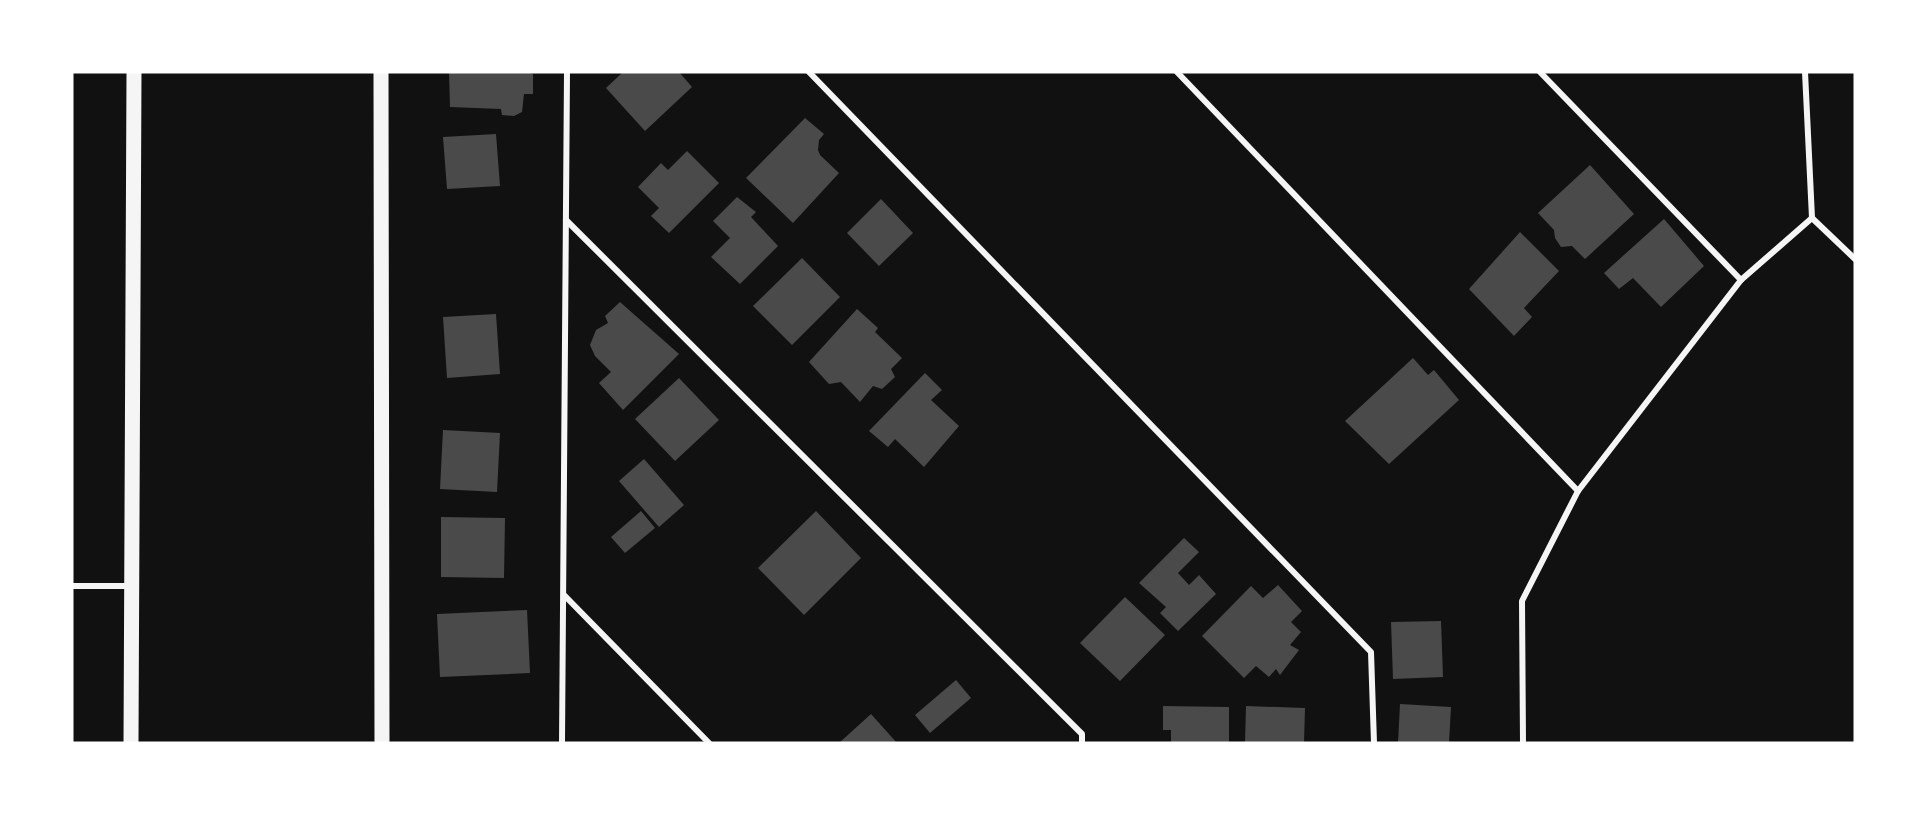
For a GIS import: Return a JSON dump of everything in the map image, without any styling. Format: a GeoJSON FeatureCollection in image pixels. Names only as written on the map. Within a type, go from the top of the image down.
{"type":"FeatureCollection","features":[{"type":"Feature","properties":{"kind":"main road"},"geometry":{"type":"LineString","coordinates":[[131,743],[134,72]]}},
{"type":"Feature","properties":{"kind":"main road"},"geometry":{"type":"LineString","coordinates":[[381,72],[382,743]]}},
{"type":"Feature","properties":{"kind":"street"},"geometry":{"type":"LineString","coordinates":[[562,743],[567,72]]}},
{"type":"Feature","properties":{"kind":"street"},"geometry":{"type":"LineString","coordinates":[[808,72],[1371,652],[1374,743]]}},
{"type":"Feature","properties":{"kind":"street"},"geometry":{"type":"LineString","coordinates":[[1177,72],[1578,491]]}},
{"type":"Feature","properties":{"kind":"street"},"geometry":{"type":"LineString","coordinates":[[1540,72],[1741,280]]}},
{"type":"Feature","properties":{"kind":"street"},"geometry":{"type":"LineString","coordinates":[[1805,72],[1812,218],[1855,259]]}},
{"type":"Feature","properties":{"kind":"street"},"geometry":{"type":"LineString","coordinates":[[1524,743],[1522,601],[1578,491],[1741,280],[1812,218]]}},
{"type":"Feature","properties":{"kind":"street"},"geometry":{"type":"LineString","coordinates":[[566,220],[1082,734],[1082,743]]}},
{"type":"Feature","properties":{"kind":"street"},"geometry":{"type":"LineString","coordinates":[[72,586],[133,586]]}},
{"type":"Feature","properties":{"kind":"street"},"geometry":{"type":"LineString","coordinates":[[564,595],[710,743]]}},
{"type":"Feature","properties":{"kind":"building"},"geometry":{"type":"Polygon","coordinates":[[[449,72],[526,72],[533,74],[533,94],[524,94],[522,112],[514,116],[502,115],[501,109],[450,107],[449,72]]]}},
{"type":"Feature","properties":{"kind":"building"},"geometry":{"type":"Polygon","coordinates":[[[623,72],[679,72],[692,87],[645,131],[606,88],[623,72]]]}},
{"type":"Feature","properties":{"kind":"building"},"geometry":{"type":"Polygon","coordinates":[[[805,118],[824,134],[819,140],[818,150],[820,155],[839,173],[793,223],[746,178],[805,118]]]}},
{"type":"Feature","properties":{"kind":"building"},"geometry":{"type":"Polygon","coordinates":[[[496,134],[500,186],[447,189],[443,137],[496,134]]]}},
{"type":"Feature","properties":{"kind":"building"},"geometry":{"type":"Polygon","coordinates":[[[687,151],[719,183],[669,233],[651,216],[659,208],[638,187],[661,163],[668,170],[687,151]]]}},
{"type":"Feature","properties":{"kind":"building"},"geometry":{"type":"Polygon","coordinates":[[[1590,165],[1634,214],[1585,259],[1572,246],[1561,247],[1555,238],[1554,230],[1538,213],[1590,165]]]}},
{"type":"Feature","properties":{"kind":"building"},"geometry":{"type":"Polygon","coordinates":[[[737,197],[756,212],[751,217],[778,246],[740,284],[711,257],[730,238],[713,221],[737,197]]]}},
{"type":"Feature","properties":{"kind":"building"},"geometry":{"type":"Polygon","coordinates":[[[881,199],[913,233],[879,266],[847,233],[881,199]]]}},
{"type":"Feature","properties":{"kind":"building"},"geometry":{"type":"Polygon","coordinates":[[[1664,219],[1704,266],[1661,307],[1633,278],[1619,289],[1604,273],[1664,219]]]}},
{"type":"Feature","properties":{"kind":"building"},"geometry":{"type":"Polygon","coordinates":[[[1520,232],[1559,271],[1524,308],[1532,317],[1514,336],[1469,289],[1520,232]]]}},
{"type":"Feature","properties":{"kind":"building"},"geometry":{"type":"Polygon","coordinates":[[[802,258],[840,297],[792,345],[753,306],[802,258]]]}},
{"type":"Feature","properties":{"kind":"building"},"geometry":{"type":"Polygon","coordinates":[[[620,302],[679,354],[623,410],[599,383],[611,372],[595,356],[590,345],[596,330],[608,323],[605,316],[620,302]]]}},
{"type":"Feature","properties":{"kind":"building"},"geometry":{"type":"Polygon","coordinates":[[[857,309],[878,328],[875,332],[902,358],[891,369],[895,377],[882,389],[873,386],[860,402],[841,382],[829,384],[809,362],[857,309]]]}},
{"type":"Feature","properties":{"kind":"building"},"geometry":{"type":"Polygon","coordinates":[[[496,314],[500,374],[447,378],[443,317],[496,314]]]}},
{"type":"Feature","properties":{"kind":"building"},"geometry":{"type":"Polygon","coordinates":[[[1413,358],[1428,375],[1434,370],[1459,400],[1389,464],[1345,421],[1413,358]]]}},
{"type":"Feature","properties":{"kind":"building"},"geometry":{"type":"Polygon","coordinates":[[[925,373],[942,390],[931,400],[959,426],[924,467],[895,439],[888,447],[869,431],[925,373]]]}},
{"type":"Feature","properties":{"kind":"building"},"geometry":{"type":"Polygon","coordinates":[[[679,378],[719,420],[675,461],[635,419],[679,378]]]}},
{"type":"Feature","properties":{"kind":"building"},"geometry":{"type":"Polygon","coordinates":[[[443,430],[500,433],[497,492],[440,489],[443,430]]]}},
{"type":"Feature","properties":{"kind":"building"},"geometry":{"type":"Polygon","coordinates":[[[644,459],[684,505],[659,527],[619,481],[644,459]]]}},
{"type":"Feature","properties":{"kind":"building"},"geometry":{"type":"Polygon","coordinates":[[[641,511],[655,528],[625,553],[611,537],[641,511]]]}},
{"type":"Feature","properties":{"kind":"building"},"geometry":{"type":"Polygon","coordinates":[[[816,511],[861,558],[804,615],[758,568],[816,511]]]}},
{"type":"Feature","properties":{"kind":"building"},"geometry":{"type":"Polygon","coordinates":[[[441,517],[505,518],[504,578],[441,577],[441,517]]]}},
{"type":"Feature","properties":{"kind":"building"},"geometry":{"type":"Polygon","coordinates":[[[1184,538],[1199,552],[1178,573],[1189,585],[1199,575],[1216,594],[1178,631],[1160,613],[1166,607],[1139,583],[1184,538]]]}},
{"type":"Feature","properties":{"kind":"building"},"geometry":{"type":"Polygon","coordinates":[[[1278,585],[1302,611],[1291,622],[1301,632],[1290,645],[1299,650],[1280,675],[1276,669],[1269,677],[1256,666],[1244,678],[1202,636],[1251,586],[1263,598],[1278,585]]]}},
{"type":"Feature","properties":{"kind":"building"},"geometry":{"type":"Polygon","coordinates":[[[1125,597],[1165,635],[1120,681],[1080,643],[1125,597]]]}},
{"type":"Feature","properties":{"kind":"building"},"geometry":{"type":"Polygon","coordinates":[[[527,610],[530,673],[440,677],[437,614],[527,610]]]}},
{"type":"Feature","properties":{"kind":"building"},"geometry":{"type":"Polygon","coordinates":[[[1441,621],[1443,677],[1393,679],[1391,622],[1441,621]]]}},
{"type":"Feature","properties":{"kind":"building"},"geometry":{"type":"Polygon","coordinates":[[[956,680],[971,698],[930,733],[915,715],[956,680]]]}},
{"type":"Feature","properties":{"kind":"building"},"geometry":{"type":"Polygon","coordinates":[[[1400,704],[1451,707],[1449,743],[1398,743],[1400,704]]]}},
{"type":"Feature","properties":{"kind":"building"},"geometry":{"type":"Polygon","coordinates":[[[1163,706],[1229,707],[1229,743],[1171,743],[1171,730],[1163,730],[1163,706]]]}},
{"type":"Feature","properties":{"kind":"building"},"geometry":{"type":"Polygon","coordinates":[[[1246,706],[1305,708],[1304,743],[1245,743],[1246,706]]]}},
{"type":"Feature","properties":{"kind":"building"},"geometry":{"type":"Polygon","coordinates":[[[871,714],[897,743],[839,743],[871,714]]]}}]}
